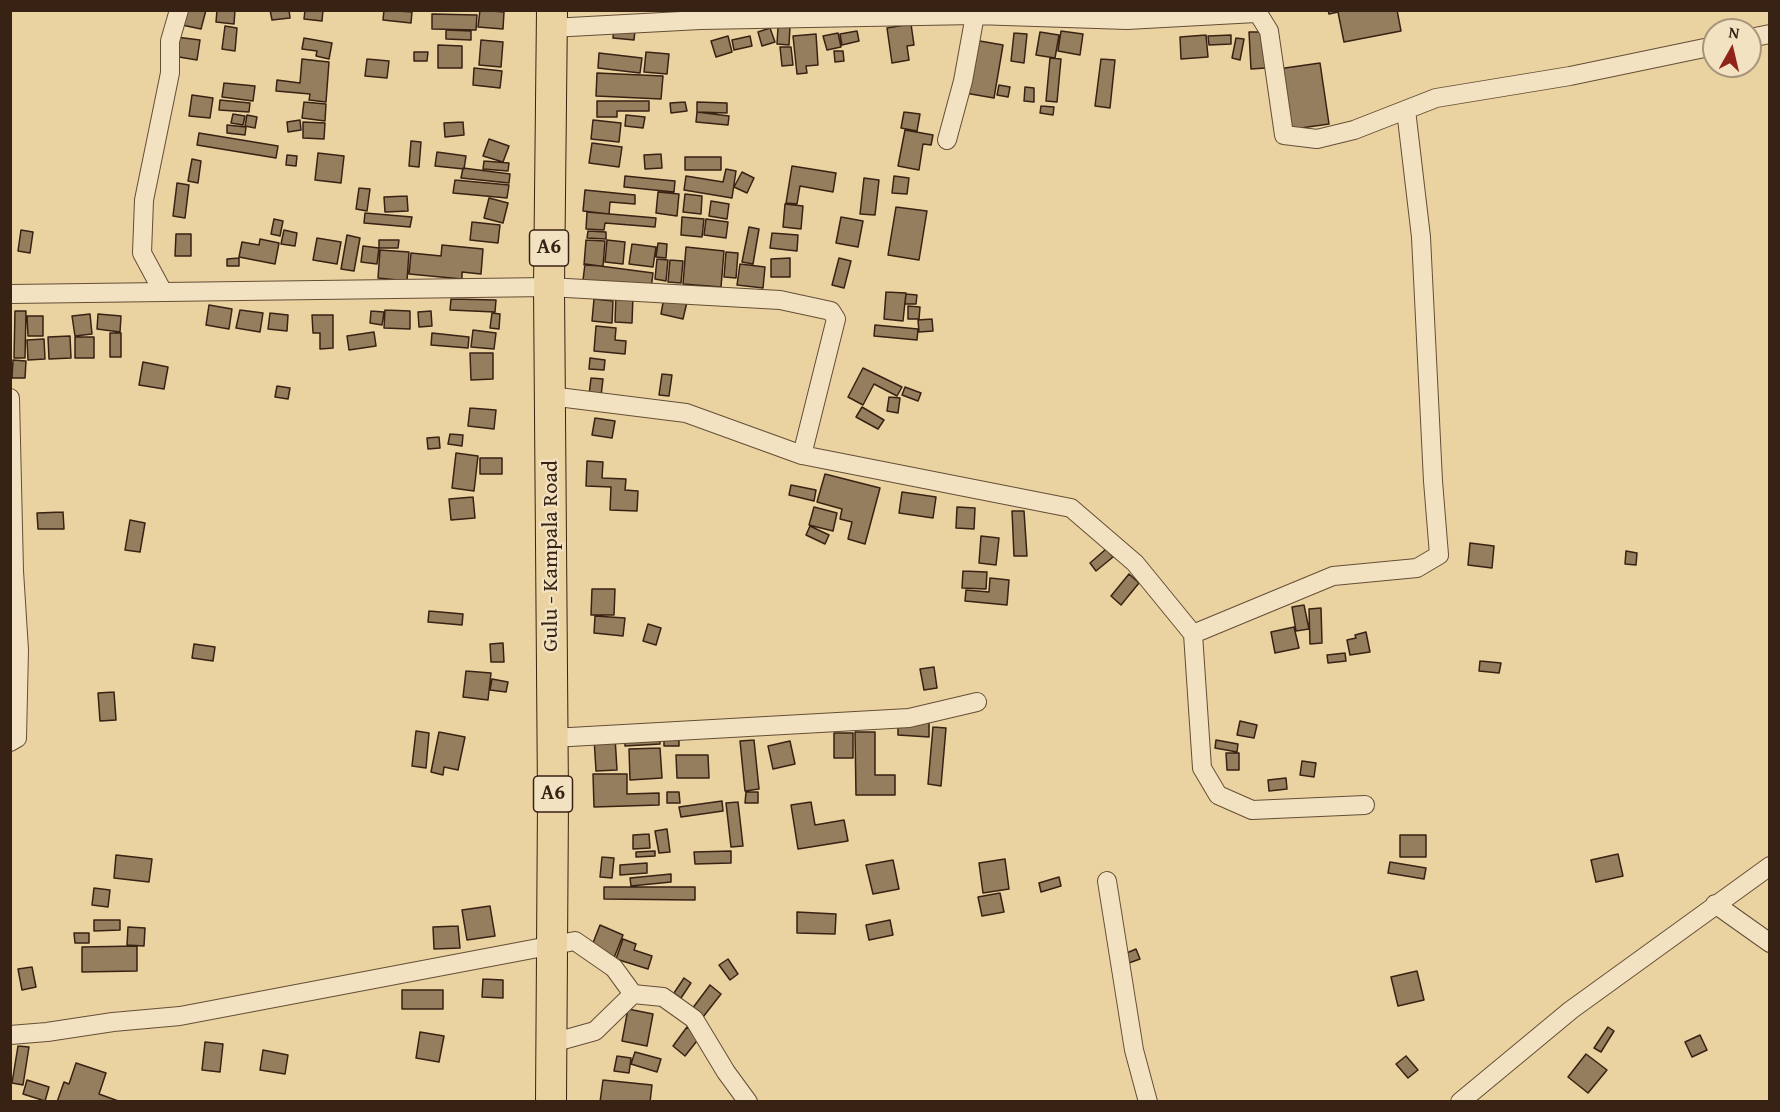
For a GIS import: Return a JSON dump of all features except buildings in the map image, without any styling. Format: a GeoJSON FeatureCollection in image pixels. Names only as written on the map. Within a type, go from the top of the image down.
{"type":"FeatureCollection","features":[{"type":"Feature","properties":{"kind":"main road","name":"Gulu - Kampala Road"},"geometry":{"type":"LineString","coordinates":[[551,1101],[552,738],[549,287],[552,19]]}},
{"type":"Feature","properties":{"kind":"street"},"geometry":{"type":"LineString","coordinates":[[163,292],[142,253],[144,201],[170,73],[170,41],[179,10]]}},
{"type":"Feature","properties":{"kind":"street"},"geometry":{"type":"LineString","coordinates":[[552,19],[700,20],[975,15],[1127,20],[1256,12],[1269,31],[1284,135],[1317,138],[1354,130],[1436,98],[1570,76],[1702,48]]}},
{"type":"Feature","properties":{"kind":"street"},"geometry":{"type":"LineString","coordinates":[[947,140],[963,81],[975,15]]}},
{"type":"Feature","properties":{"kind":"street"},"geometry":{"type":"LineString","coordinates":[[1193,634],[1333,576],[1417,568],[1439,555],[1433,481],[1421,237],[1406,110]]}},
{"type":"Feature","properties":{"kind":"street"},"geometry":{"type":"LineString","coordinates":[[10,294],[549,287],[780,300],[831,312],[836,320],[802,455]]}},
{"type":"Feature","properties":{"kind":"street"},"geometry":{"type":"LineString","coordinates":[[550,396],[686,413],[802,455],[1071,507],[1135,563],[1193,634],[1202,768],[1218,795],[1252,810],[1365,806]]}},
{"type":"Feature","properties":{"kind":"street"},"geometry":{"type":"LineString","coordinates":[[10,398],[14,571],[19,650],[17,738],[10,742]]}},
{"type":"Feature","properties":{"kind":"street"},"geometry":{"type":"LineString","coordinates":[[552,738],[909,718],[978,702]]}},
{"type":"Feature","properties":{"kind":"street"},"geometry":{"type":"LineString","coordinates":[[1460,1101],[1571,1010],[1770,866]]}},
{"type":"Feature","properties":{"kind":"street"},"geometry":{"type":"LineString","coordinates":[[1107,881],[1134,1050],[1148,1101]]}},
{"type":"Feature","properties":{"kind":"street"},"geometry":{"type":"LineString","coordinates":[[1715,904],[1770,943]]}},
{"type":"Feature","properties":{"kind":"street"},"geometry":{"type":"LineString","coordinates":[[10,1035],[180,1016],[575,941],[614,968],[633,994],[663,997],[694,1019],[726,1072],[748,1101]]}},
{"type":"Feature","properties":{"kind":"street"},"geometry":{"type":"LineString","coordinates":[[552,1043],[595,1031],[633,994]]}}]}
